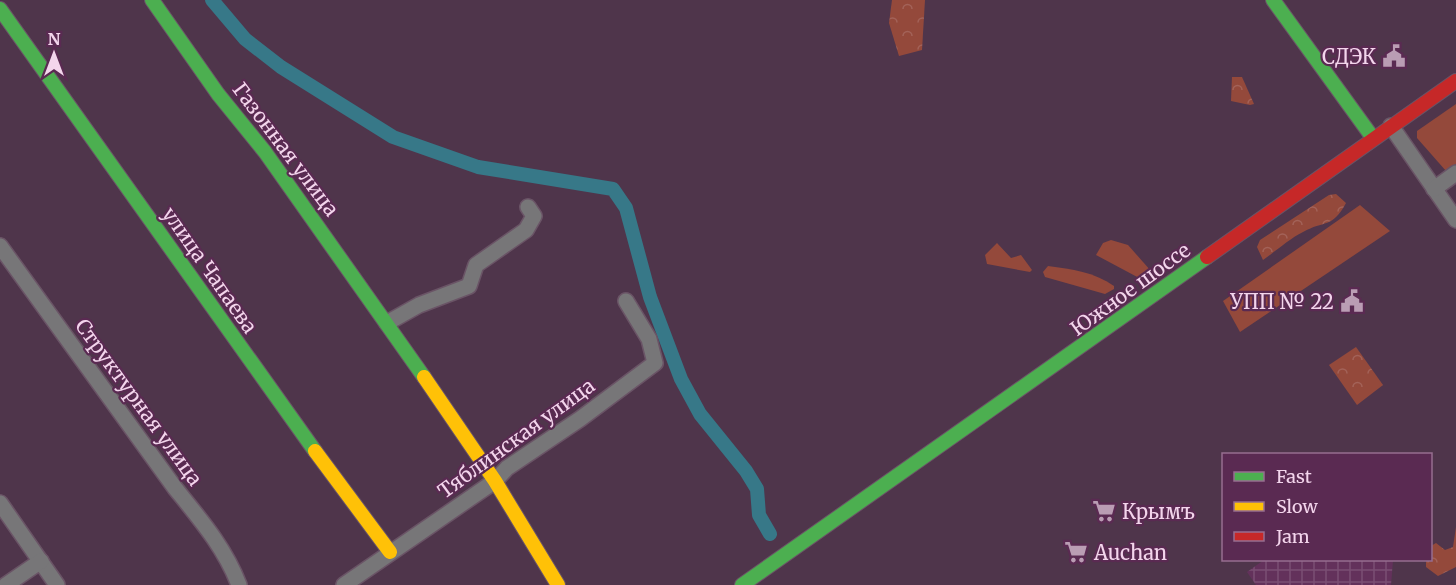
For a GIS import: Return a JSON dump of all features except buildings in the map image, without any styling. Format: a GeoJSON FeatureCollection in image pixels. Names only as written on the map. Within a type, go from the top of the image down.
{"type":"FeatureCollection","features":[{"type":"Feature","properties":{"kind":"street","name":"Газонная улица"},"geometry":{"type":"LineString","coordinates":[[152,0],[218,94],[265,152],[387,323],[495,481],[558,585]]}},
{"type":"Feature","properties":{"kind":"street"},"geometry":{"type":"LineString","coordinates":[[1273,0],[1373,138]]}},
{"type":"Feature","properties":{"kind":"street","name":"улица Чапаева"},"geometry":{"type":"LineString","coordinates":[[0,9],[309,443],[390,552]]}},
{"type":"Feature","properties":{"kind":"street","name":"Южное шоссе"},"geometry":{"type":"LineString","coordinates":[[742,585],[1131,313],[1373,138],[1456,81]]}},
{"type":"Feature","properties":{"kind":"street"},"geometry":{"type":"LineString","coordinates":[[1391,126],[1456,220]]}},
{"type":"Feature","properties":{"kind":"street"},"geometry":{"type":"LineString","coordinates":[[1434,189],[1456,173]]}},
{"type":"Feature","properties":{"kind":"street"},"geometry":{"type":"LineString","coordinates":[[387,323],[419,305],[469,286],[476,265],[526,231],[532,223],[534,216],[528,207]]}},
{"type":"Feature","properties":{"kind":"street","name":"Структурная улица"},"geometry":{"type":"LineString","coordinates":[[0,246],[175,488],[207,526],[228,558],[239,585]]}},
{"type":"Feature","properties":{"kind":"street","name":"Тяблинская улица"},"geometry":{"type":"LineString","coordinates":[[344,585],[495,481],[507,468],[655,363],[649,339],[626,301]]}},
{"type":"Feature","properties":{"kind":"street"},"geometry":{"type":"LineString","coordinates":[[0,503],[57,585]]}},
{"type":"Feature","properties":{"kind":"street"},"geometry":{"type":"LineString","coordinates":[[6,585],[40,561]]}},
{"type":"Feature","properties":{"kind":"shaded area"},"geometry":{"type":"Polygon","coordinates":[[[1263,561],[1393,561],[1391,585],[1256,585],[1247,572],[1263,561]]]}},
{"type":"Feature","properties":{"kind":"green space"},"geometry":{"type":"Polygon","coordinates":[[[892,0],[925,0],[922,50],[899,56],[889,23],[892,0]]]}},
{"type":"Feature","properties":{"kind":"green space"},"geometry":{"type":"Polygon","coordinates":[[[1232,77],[1242,77],[1254,104],[1231,101],[1232,77]]]}},
{"type":"Feature","properties":{"kind":"green space"},"geometry":{"type":"Polygon","coordinates":[[[1456,104],[1456,164],[1446,171],[1417,138],[1417,131],[1456,104]]]}},
{"type":"Feature","properties":{"kind":"green space"},"geometry":{"type":"Polygon","coordinates":[[[1336,194],[1346,203],[1336,217],[1298,235],[1263,260],[1257,247],[1260,240],[1329,195],[1336,194]]]}},
{"type":"Feature","properties":{"kind":"green space"},"geometry":{"type":"Polygon","coordinates":[[[1360,205],[1390,231],[1240,332],[1223,301],[1360,205]]]}},
{"type":"Feature","properties":{"kind":"green space"},"geometry":{"type":"Polygon","coordinates":[[[1111,240],[1128,245],[1151,271],[1141,279],[1096,255],[1103,243],[1111,240]]]}},
{"type":"Feature","properties":{"kind":"green space"},"geometry":{"type":"Polygon","coordinates":[[[997,243],[1011,258],[1021,255],[1032,270],[1030,272],[987,264],[985,255],[997,243]]]}},
{"type":"Feature","properties":{"kind":"green space"},"geometry":{"type":"Polygon","coordinates":[[[1048,266],[1091,274],[1114,286],[1114,289],[1105,294],[1045,277],[1043,272],[1048,266]]]}},
{"type":"Feature","properties":{"kind":"green space"},"geometry":{"type":"Polygon","coordinates":[[[1356,347],[1383,385],[1357,405],[1329,365],[1356,347]]]}},
{"type":"Feature","properties":{"kind":"green space"},"geometry":{"type":"Polygon","coordinates":[[[1456,527],[1456,567],[1438,576],[1426,567],[1426,561],[1432,561],[1432,545],[1436,543],[1445,550],[1453,547],[1456,527]]]}},
{"type":"Feature","properties":{"kind":"waterway"},"geometry":{"type":"LineString","coordinates":[[212,0],[245,39],[281,67],[393,137],[478,167],[613,189],[626,208],[650,297],[681,379],[700,414],[746,471],[757,489],[759,515],[770,534]]}},
{"type":"Feature","properties":{"kind":"traffic: fast"},"geometry":{"type":"LineString","coordinates":[[152,0],[218,94],[265,152],[424,377]]}},
{"type":"Feature","properties":{"kind":"traffic: fast"},"geometry":{"type":"LineString","coordinates":[[1273,0],[1373,138]]}},
{"type":"Feature","properties":{"kind":"traffic: fast"},"geometry":{"type":"LineString","coordinates":[[0,9],[315,451]]}},
{"type":"Feature","properties":{"kind":"traffic: fast"},"geometry":{"type":"LineString","coordinates":[[742,585],[1207,257]]}},
{"type":"Feature","properties":{"kind":"traffic: slow"},"geometry":{"type":"LineString","coordinates":[[424,377],[495,481],[558,585]]}},
{"type":"Feature","properties":{"kind":"traffic: slow"},"geometry":{"type":"LineString","coordinates":[[315,451],[390,552]]}},
{"type":"Feature","properties":{"kind":"traffic: jam"},"geometry":{"type":"LineString","coordinates":[[1207,257],[1456,81]]}},
{"type":"Feature","properties":{"kind":"place","name":"СДЭК"},"geometry":{"type":"Point","coordinates":[1394,56]}},
{"type":"Feature","properties":{"kind":"place","name":"УПП № 22"},"geometry":{"type":"Point","coordinates":[1352,301]}},
{"type":"Feature","properties":{"kind":"place","name":"Крымъ"},"geometry":{"type":"Point","coordinates":[1104,511]}},
{"type":"Feature","properties":{"kind":"place","name":"Auchan"},"geometry":{"type":"Point","coordinates":[1076,552]}}]}
